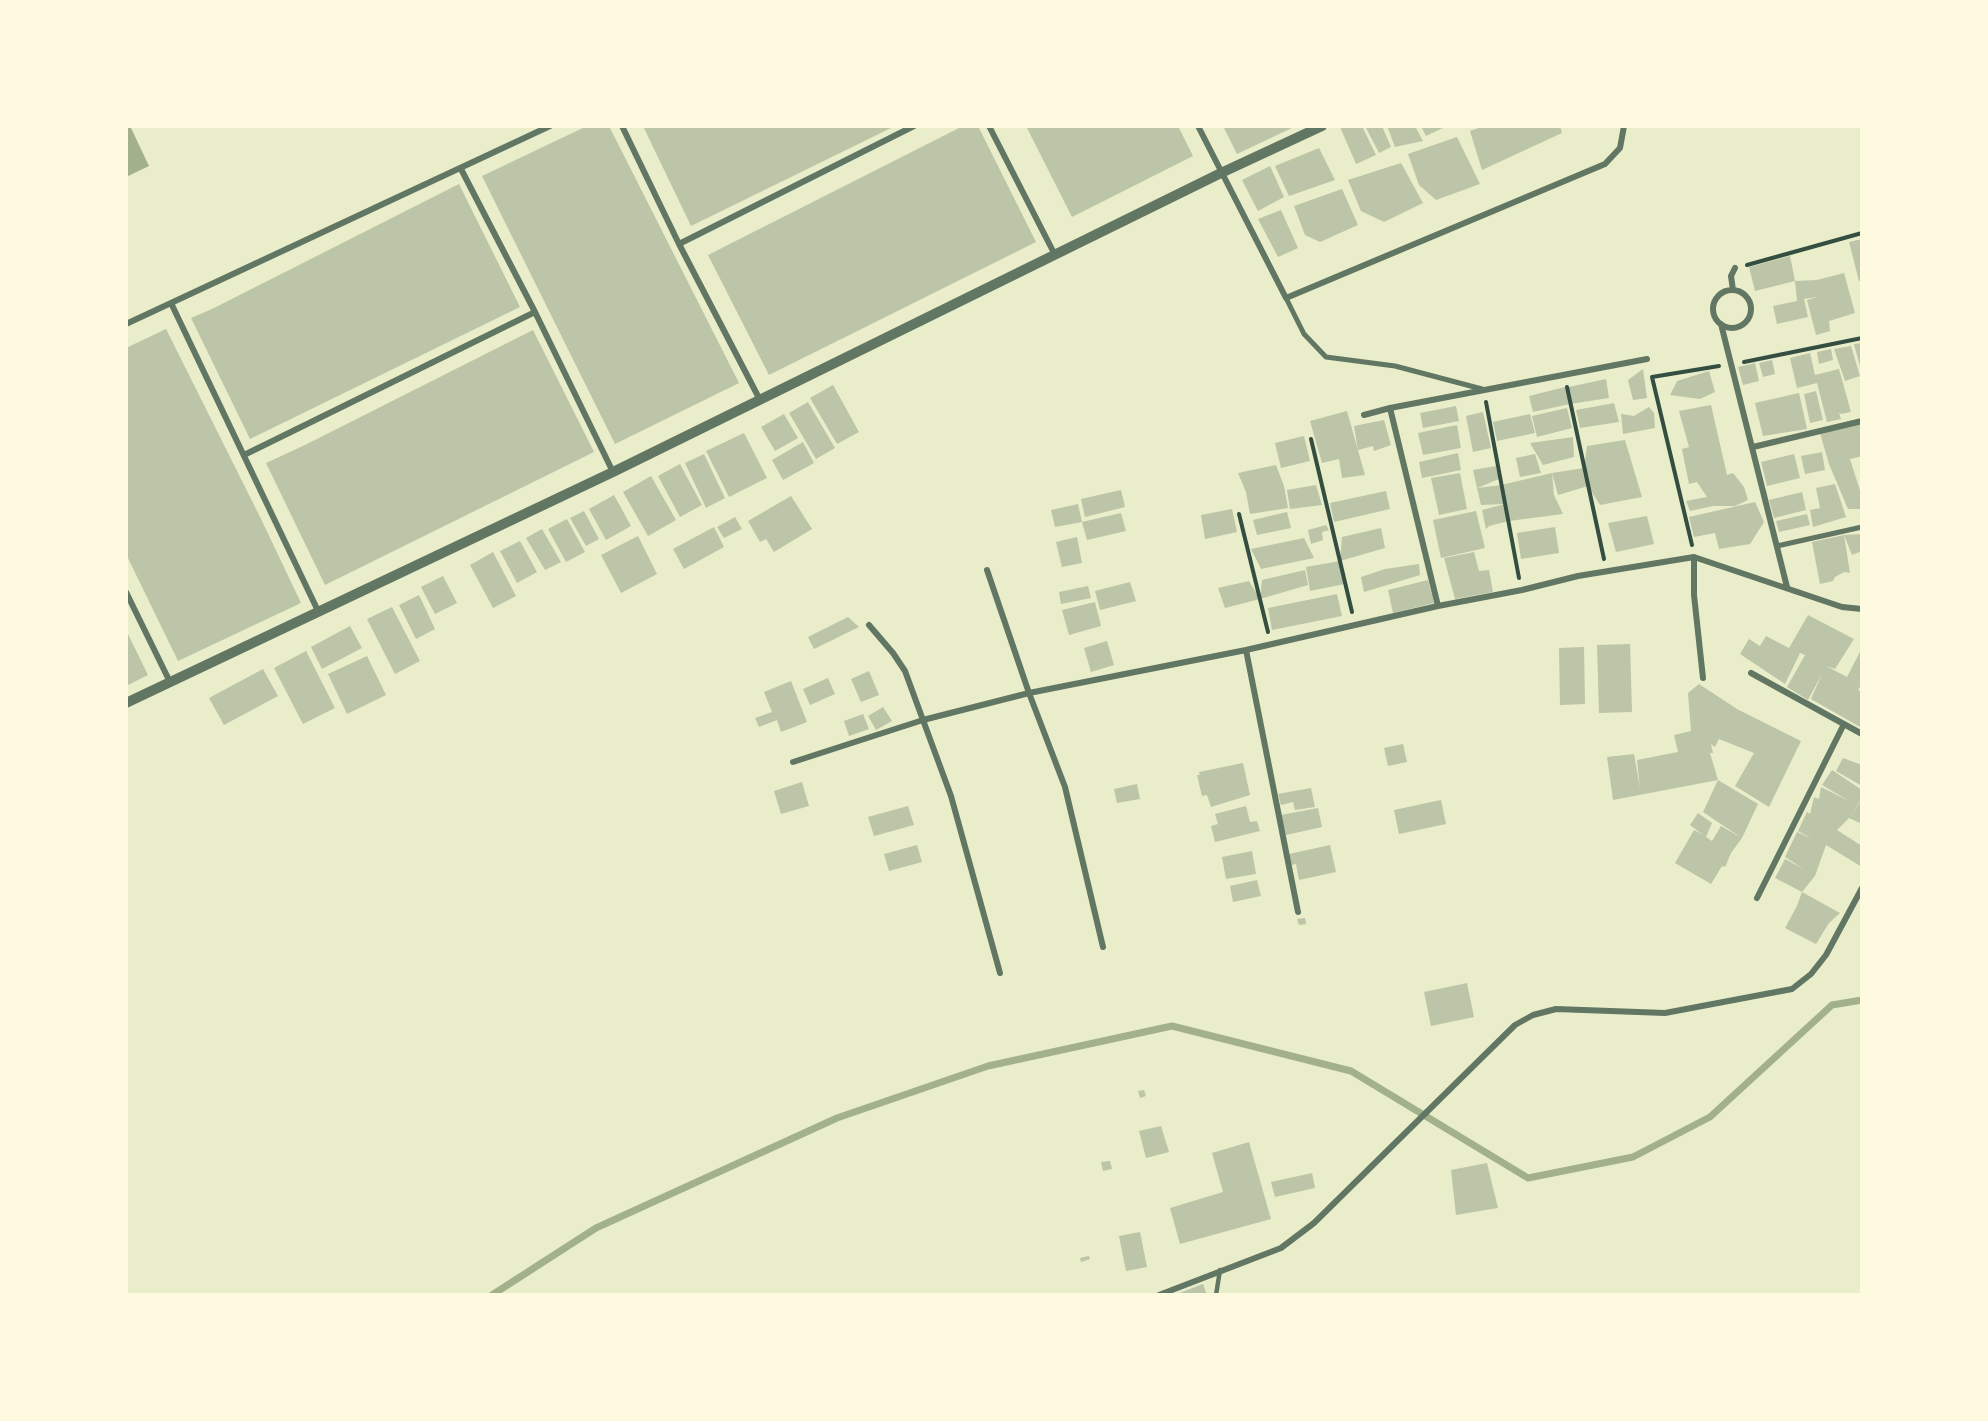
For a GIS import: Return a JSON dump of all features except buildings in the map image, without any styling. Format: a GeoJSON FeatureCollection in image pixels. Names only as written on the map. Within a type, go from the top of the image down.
{"type":"FeatureCollection","features":[{"type":"Feature","properties":{"kind":"street"},"geometry":{"type":"LineString","coordinates":[[126,324],[550,126]]}},
{"type":"Feature","properties":{"kind":"street"},"geometry":{"type":"LineString","coordinates":[[622,126],[679,244],[760,400]]}},
{"type":"Feature","properties":{"kind":"street"},"geometry":{"type":"LineString","coordinates":[[679,244],[914,126]]}},
{"type":"Feature","properties":{"kind":"street"},"geometry":{"type":"LineString","coordinates":[[989,126],[1055,255]]}},
{"type":"Feature","properties":{"kind":"street"},"geometry":{"type":"LineString","coordinates":[[1198,126],[1304,334],[1326,357],[1395,366],[1483,390]]}},
{"type":"Feature","properties":{"kind":"street"},"geometry":{"type":"LineString","coordinates":[[126,704],[613,472],[1221,173],[1322,126]]}},
{"type":"Feature","properties":{"kind":"street"},"geometry":{"type":"LineString","coordinates":[[1287,298],[1605,164],[1620,148],[1624,126]]}},
{"type":"Feature","properties":{"kind":"street"},"geometry":{"type":"LineString","coordinates":[[461,169],[535,312],[613,472]]}},
{"type":"Feature","properties":{"kind":"street"},"geometry":{"type":"LineString","coordinates":[[1733,290],[1731,276],[1735,268]]}},
{"type":"Feature","properties":{"kind":"street"},"geometry":{"type":"LineString","coordinates":[[1721,324],[1732,328],[1743,325],[1750,315],[1751,304],[1744,294],[1733,290],[1721,293],[1714,303],[1714,315],[1721,324],[1732,364],[1787,588]]}},
{"type":"Feature","properties":{"kind":"street"},"geometry":{"type":"LineString","coordinates":[[171,303],[319,613]]}},
{"type":"Feature","properties":{"kind":"street"},"geometry":{"type":"LineString","coordinates":[[244,455],[535,312]]}},
{"type":"Feature","properties":{"kind":"street"},"geometry":{"type":"LineString","coordinates":[[1364,415],[1390,408],[1647,359]]}},
{"type":"Feature","properties":{"kind":"street"},"geometry":{"type":"LineString","coordinates":[[1390,408],[1438,606]]}},
{"type":"Feature","properties":{"kind":"street"},"geometry":{"type":"LineString","coordinates":[[1753,447],[1862,422]]}},
{"type":"Feature","properties":{"kind":"street"},"geometry":{"type":"LineString","coordinates":[[1778,546],[1862,527]]}},
{"type":"Feature","properties":{"kind":"street"},"geometry":{"type":"LineString","coordinates":[[1695,557],[1694,595],[1703,678]]}},
{"type":"Feature","properties":{"kind":"street"},"geometry":{"type":"LineString","coordinates":[[793,762],[923,720],[1029,693],[1246,650],[1578,576],[1695,557],[1842,607],[1862,609]]}},
{"type":"Feature","properties":{"kind":"street"},"geometry":{"type":"LineString","coordinates":[[987,570],[1029,693],[1065,787],[1103,947]]}},
{"type":"Feature","properties":{"kind":"street"},"geometry":{"type":"LineString","coordinates":[[126,592],[170,682]]}},
{"type":"Feature","properties":{"kind":"street"},"geometry":{"type":"LineString","coordinates":[[869,625],[893,653],[904,672],[923,720],[951,796],[1000,973]]}},
{"type":"Feature","properties":{"kind":"street"},"geometry":{"type":"LineString","coordinates":[[1246,650],[1298,912]]}},
{"type":"Feature","properties":{"kind":"street"},"geometry":{"type":"LineString","coordinates":[[1751,673],[1862,734]]}},
{"type":"Feature","properties":{"kind":"street"},"geometry":{"type":"LineString","coordinates":[[1757,898],[1844,724]]}},
{"type":"Feature","properties":{"kind":"street"},"geometry":{"type":"LineString","coordinates":[[1159,1295],[1281,1248],[1314,1223],[1515,1024],[1533,1015],[1556,1009],[1665,1013],[1792,988],[1810,974],[1826,955],[1862,888]]}},
{"type":"Feature","properties":{"kind":"lane"},"geometry":{"type":"LineString","coordinates":[[1216,1295],[1220,1270]]}},
{"type":"Feature","properties":{"kind":"path"},"geometry":{"type":"LineString","coordinates":[[1735,268],[1862,233]]}},
{"type":"Feature","properties":{"kind":"path"},"geometry":{"type":"LineString","coordinates":[[1687,525],[1652,380],[1862,338]]}},
{"type":"Feature","properties":{"kind":"path"},"geometry":{"type":"LineString","coordinates":[[1563,374],[1606,572]]}},
{"type":"Feature","properties":{"kind":"path"},"geometry":{"type":"LineString","coordinates":[[1483,390],[1522,590]]}},
{"type":"Feature","properties":{"kind":"path"},"geometry":{"type":"LineString","coordinates":[[1311,439],[1355,625]]}},
{"type":"Feature","properties":{"kind":"path"},"geometry":{"type":"LineString","coordinates":[[1239,514],[1271,644]]}},
{"type":"Feature","properties":{"kind":"shaded area"},"geometry":{"type":"Polygon","coordinates":[[[126,126],[130,126],[149,166],[126,177],[126,126]]]}},
{"type":"Feature","properties":{"kind":"waterway"},"geometry":{"type":"LineString","coordinates":[[492,1295],[596,1228],[837,1118],[988,1066],[1172,1026],[1351,1071],[1528,1178],[1633,1157],[1710,1117],[1832,1005],[1862,1000]]}}]}
